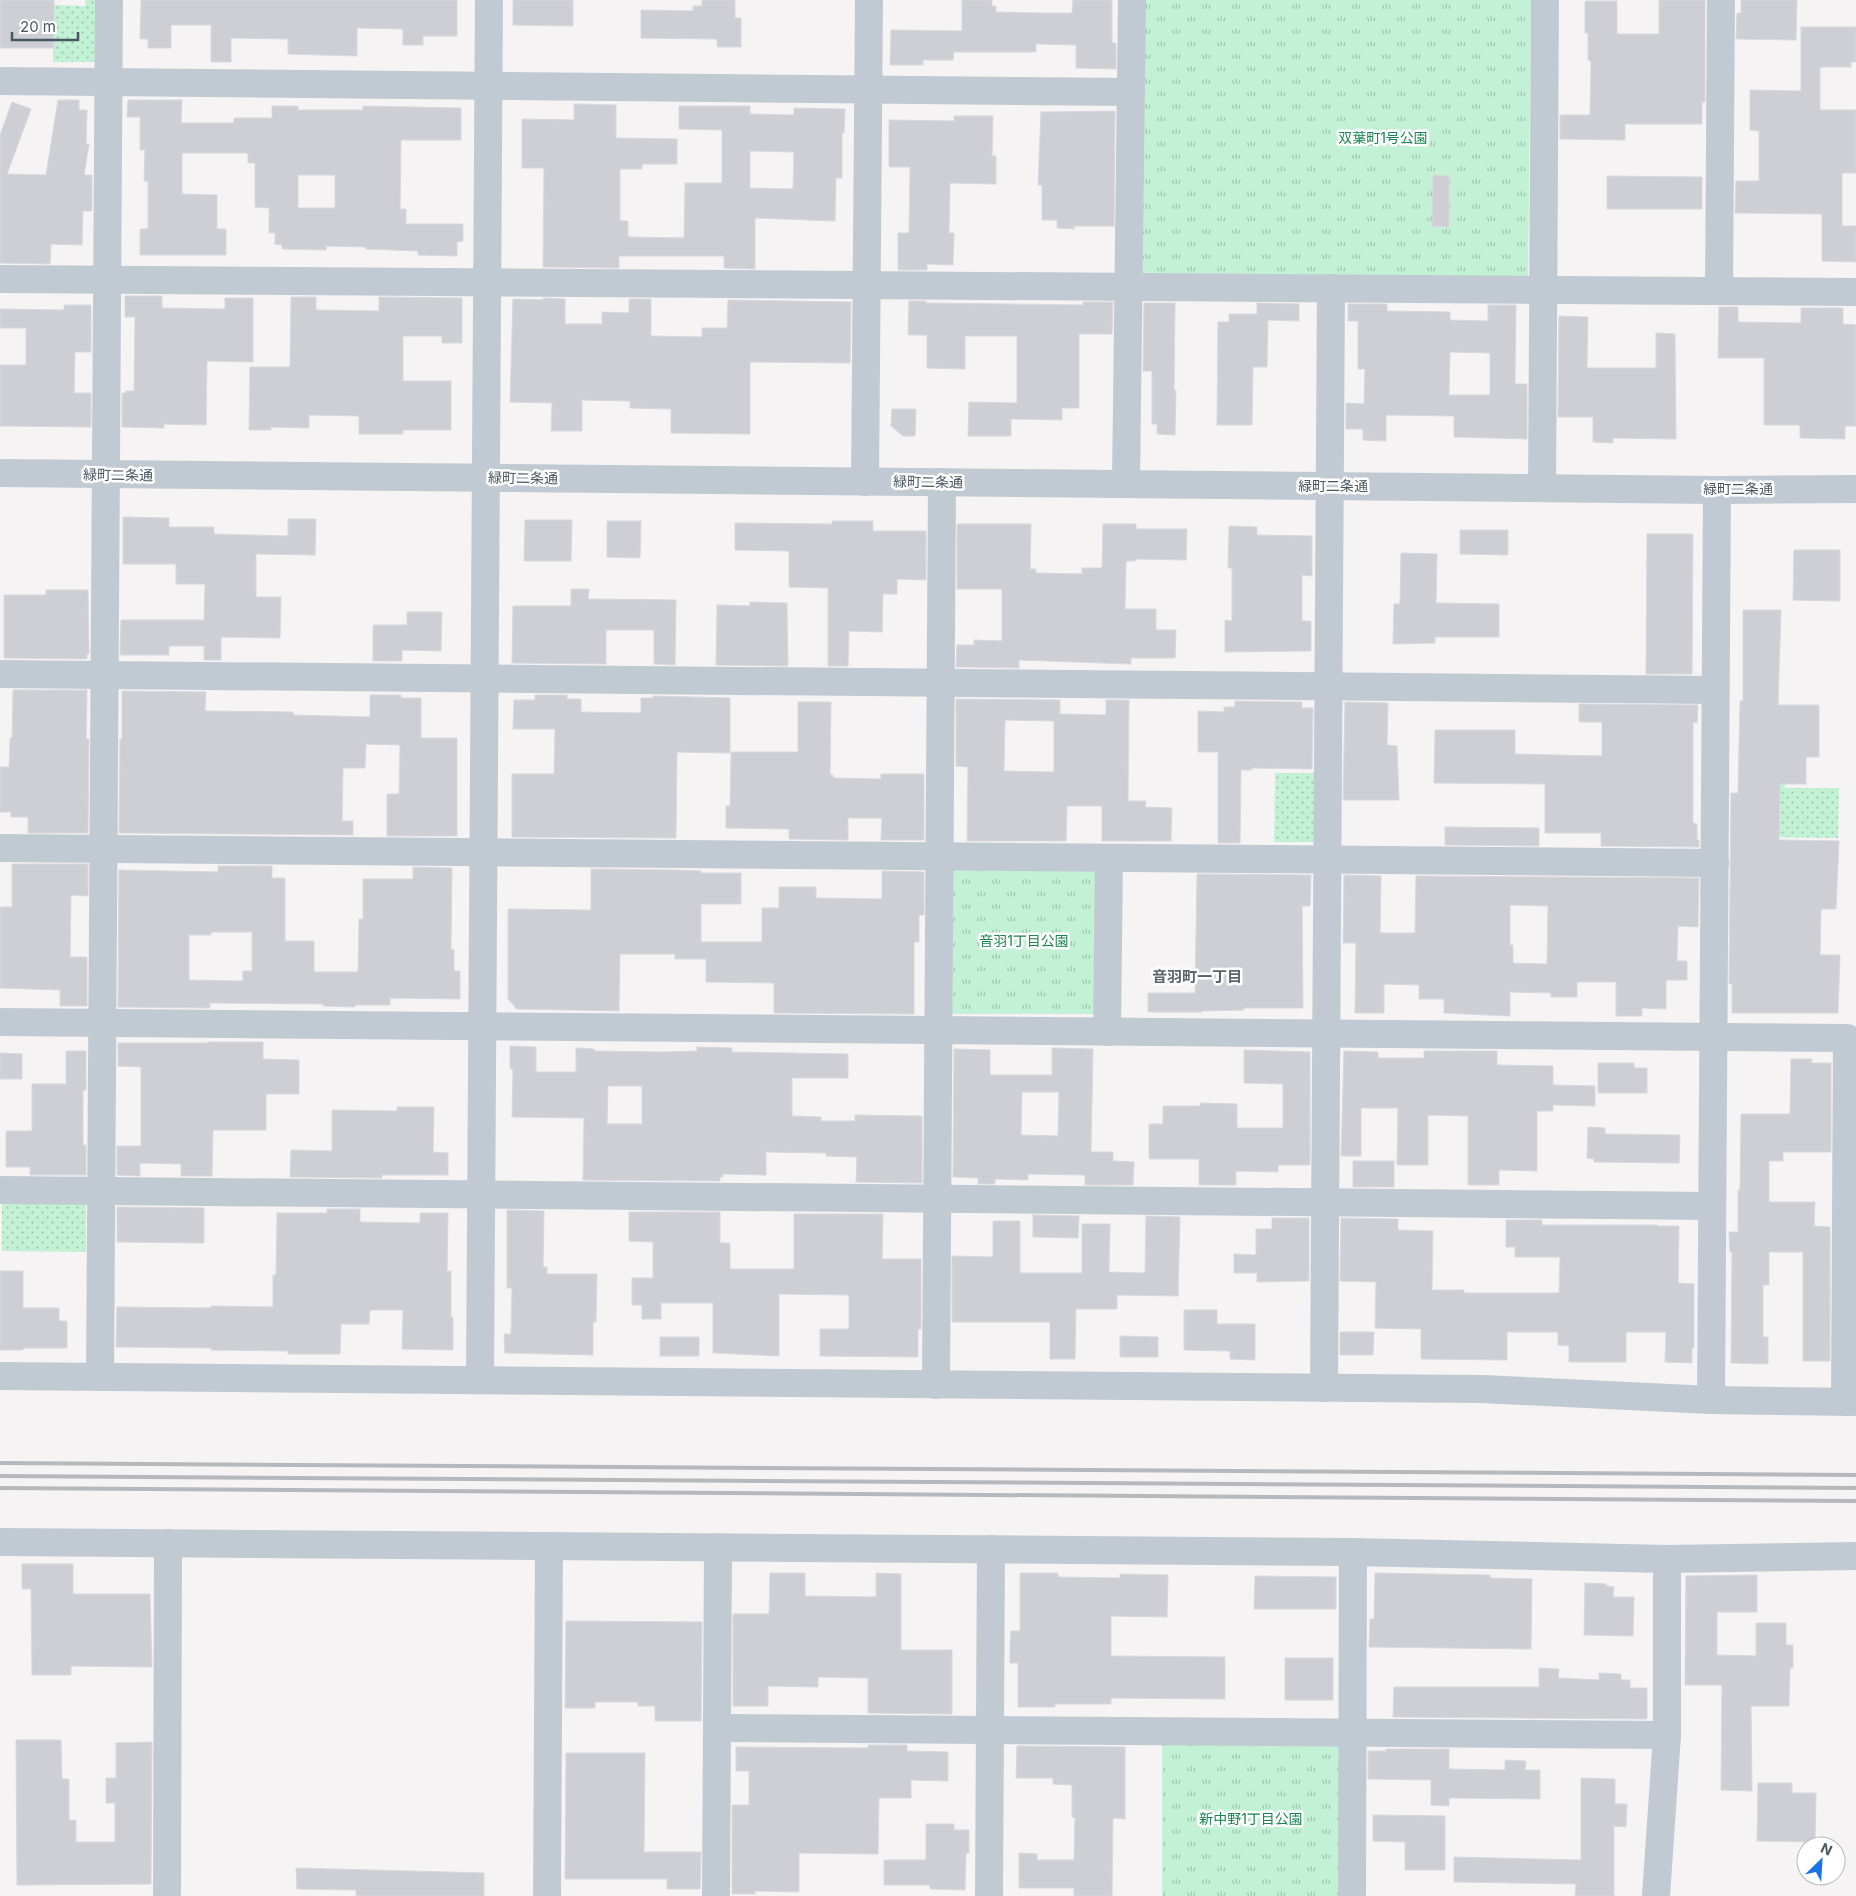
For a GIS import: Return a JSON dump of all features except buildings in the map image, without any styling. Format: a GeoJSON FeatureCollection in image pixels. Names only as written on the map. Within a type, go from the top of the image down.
{"type":"FeatureCollection","features":[{"type":"Feature","properties":{"kind":"street"},"geometry":{"type":"LineString","coordinates":[[100,1377],[109,0]]}},
{"type":"Feature","properties":{"kind":"street"},"geometry":{"type":"LineString","coordinates":[[480,1380],[489,0]]}},
{"type":"Feature","properties":{"kind":"street"},"geometry":{"type":"LineString","coordinates":[[865,482],[868,0]]}},
{"type":"Feature","properties":{"kind":"street"},"geometry":{"type":"LineString","coordinates":[[1126,484],[1132,0]]}},
{"type":"Feature","properties":{"kind":"street"},"geometry":{"type":"LineString","coordinates":[[1542,488],[1545,0]]}},
{"type":"Feature","properties":{"kind":"street"},"geometry":{"type":"LineString","coordinates":[[1718,291],[1720,0]]}},
{"type":"Feature","properties":{"kind":"street"},"geometry":{"type":"LineString","coordinates":[[0,81],[1131,92]]}},
{"type":"Feature","properties":{"kind":"street"},"geometry":{"type":"LineString","coordinates":[[0,279],[1856,292]]}},
{"type":"Feature","properties":{"kind":"street"},"geometry":{"type":"LineString","coordinates":[[1324,1388],[1331,288]]}},
{"type":"Feature","properties":{"kind":"street","name":"緑町二条通"},"geometry":{"type":"LineString","coordinates":[[0,473],[1717,490],[1856,489]]}},
{"type":"Feature","properties":{"kind":"street"},"geometry":{"type":"LineString","coordinates":[[936,1385],[942,482]]}},
{"type":"Feature","properties":{"kind":"street"},"geometry":{"type":"LineString","coordinates":[[1711,1400],[1717,490]]}},
{"type":"Feature","properties":{"kind":"street"},"geometry":{"type":"LineString","coordinates":[[0,674],[1716,690]]}},
{"type":"Feature","properties":{"kind":"street"},"geometry":{"type":"LineString","coordinates":[[0,848],[1714,863]]}},
{"type":"Feature","properties":{"kind":"street"},"geometry":{"type":"LineString","coordinates":[[1108,1032],[1109,858]]}},
{"type":"Feature","properties":{"kind":"street"},"geometry":{"type":"LineString","coordinates":[[0,1022],[1847,1038],[1850,1402],[1711,1400],[1482,1389],[0,1376]]}},
{"type":"Feature","properties":{"kind":"street"},"geometry":{"type":"LineString","coordinates":[[0,1190],[1712,1206]]}},
{"type":"Feature","properties":{"kind":"street"},"geometry":{"type":"LineString","coordinates":[[0,1542],[1353,1552],[1667,1559],[1851,1556]]}},
{"type":"Feature","properties":{"kind":"street"},"geometry":{"type":"LineString","coordinates":[[166,1896],[168,1543]]}},
{"type":"Feature","properties":{"kind":"street"},"geometry":{"type":"LineString","coordinates":[[547,1896],[549,1546]]}},
{"type":"Feature","properties":{"kind":"street"},"geometry":{"type":"LineString","coordinates":[[716,1896],[718,1547]]}},
{"type":"Feature","properties":{"kind":"street"},"geometry":{"type":"LineString","coordinates":[[989,1896],[991,1549]]}},
{"type":"Feature","properties":{"kind":"street"},"geometry":{"type":"LineString","coordinates":[[1352,1896],[1353,1552]]}},
{"type":"Feature","properties":{"kind":"street"},"geometry":{"type":"LineString","coordinates":[[1656,1896],[1668,1735],[1667,1559]]}},
{"type":"Feature","properties":{"kind":"street"},"geometry":{"type":"LineString","coordinates":[[717,1728],[1668,1735]]}},
{"type":"Feature","properties":{"kind":"green space"},"geometry":{"type":"Polygon","coordinates":[[[85,0],[96,0],[95,62],[53,62],[54,5],[85,6],[85,0]]]}},
{"type":"Feature","properties":{"kind":"green space","name":"双葉町1号公園"},"geometry":{"type":"Polygon","coordinates":[[[1138,0],[1531,0],[1528,278],[1136,274],[1138,0]]]}},
{"type":"Feature","properties":{"kind":"green space"},"geometry":{"type":"Polygon","coordinates":[[[1785,765],[1785,788],[1839,788],[1838,838],[1745,837],[1785,765]]]}},
{"type":"Feature","properties":{"kind":"green space"},"geometry":{"type":"Polygon","coordinates":[[[1275,773],[1316,773],[1316,842],[1274,842],[1275,773]]]}},
{"type":"Feature","properties":{"kind":"green space","name":"音羽1丁目公園"},"geometry":{"type":"Polygon","coordinates":[[[1096,867],[1097,1014],[952,1014],[951,868],[1096,867]]]}},
{"type":"Feature","properties":{"kind":"green space"},"geometry":{"type":"Polygon","coordinates":[[[2,1200],[86,1201],[86,1252],[2,1251],[2,1200]]]}},
{"type":"Feature","properties":{"kind":"green space","name":"新中野1丁目公園"},"geometry":{"type":"Polygon","coordinates":[[[1162,1743],[1341,1743],[1341,1896],[1162,1896],[1162,1743]]]}},
{"type":"Feature","properties":{"kind":"railway"},"geometry":{"type":"LineString","coordinates":[[0,1463],[1856,1475]]}},
{"type":"Feature","properties":{"kind":"railway"},"geometry":{"type":"LineString","coordinates":[[0,1476],[1856,1488]]}},
{"type":"Feature","properties":{"kind":"railway"},"geometry":{"type":"LineString","coordinates":[[0,1488],[1856,1501]]}},
{"type":"Feature","properties":{"kind":"district","name":"音羽町一丁目"},"geometry":{"type":"Point","coordinates":[1197,977]}}]}
